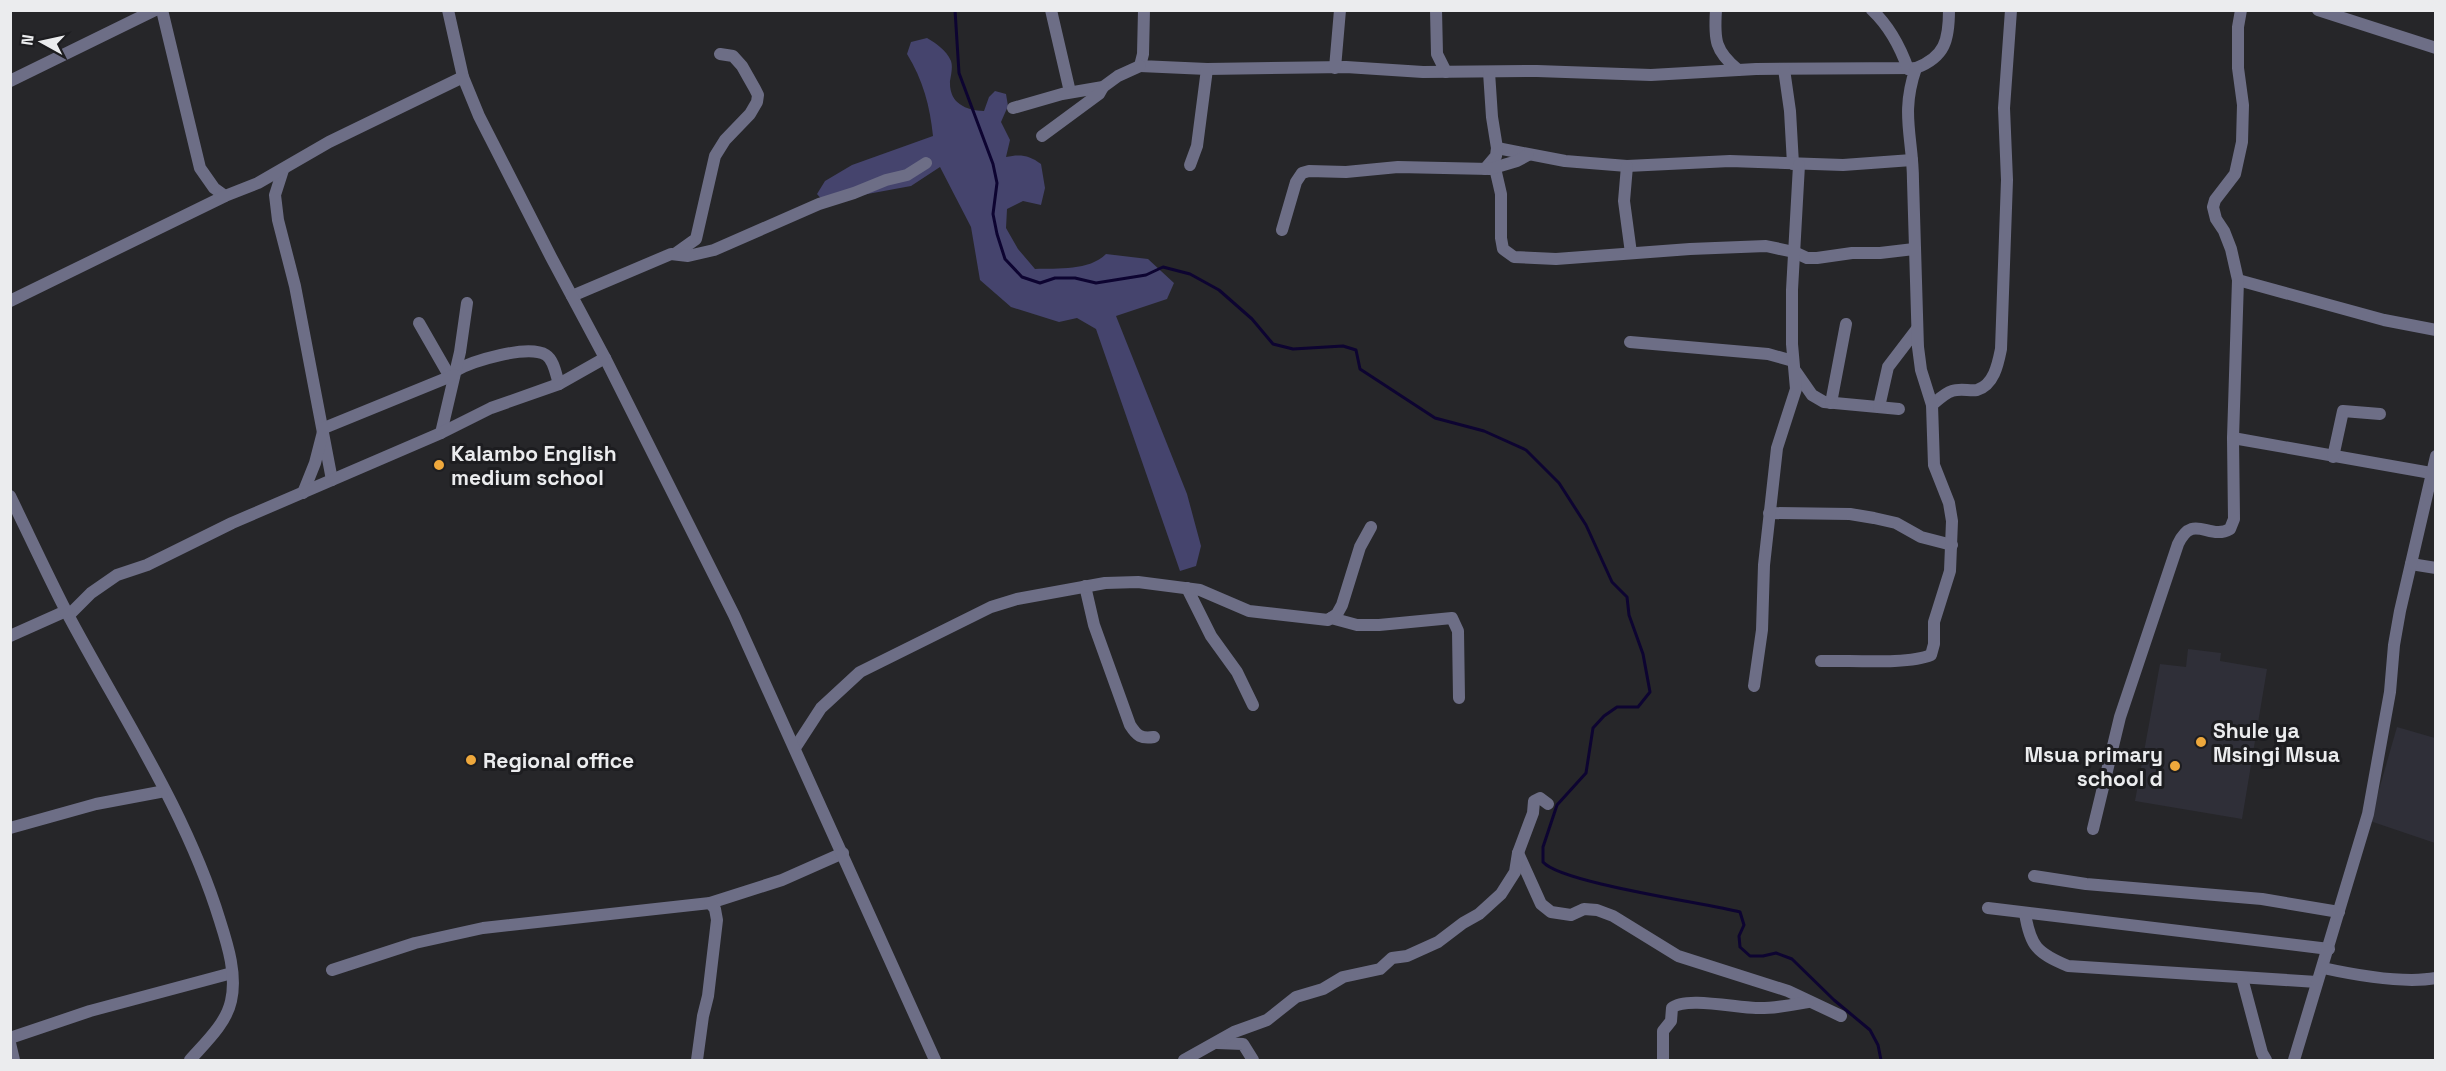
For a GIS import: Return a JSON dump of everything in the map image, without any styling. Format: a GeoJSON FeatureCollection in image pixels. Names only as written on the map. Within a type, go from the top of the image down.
{"type":"FeatureCollection","features":[{"type":"Feature","properties":{"kind":"street"},"geometry":{"type":"LineString","coordinates":[[10,81],[156,10]]}},
{"type":"Feature","properties":{"kind":"street"},"geometry":{"type":"LineString","coordinates":[[162,10],[200,168],[213,188],[225,196]]}},
{"type":"Feature","properties":{"kind":"street"},"geometry":{"type":"LineString","coordinates":[[448,10],[463,77],[479,116],[605,358],[734,615],[936,1060]]}},
{"type":"Feature","properties":{"kind":"street"},"geometry":{"type":"LineString","coordinates":[[1051,10],[1070,92]]}},
{"type":"Feature","properties":{"kind":"street"},"geometry":{"type":"LineString","coordinates":[[1140,66],[1144,36],[1144,10]]}},
{"type":"Feature","properties":{"kind":"street"},"geometry":{"type":"LineString","coordinates":[[1335,68],[1340,10]]}},
{"type":"Feature","properties":{"kind":"street"},"geometry":{"type":"LineString","coordinates":[[1436,10],[1437,54],[1446,72]]}},
{"type":"Feature","properties":{"kind":"street"},"geometry":{"type":"LineString","coordinates":[[1716,10],[1715,30],[1719,52],[1738,70]]}},
{"type":"Feature","properties":{"kind":"street"},"geometry":{"type":"LineString","coordinates":[[1821,661],[1887,661],[1930,655],[1934,644],[1934,622],[1947,585],[1952,545],[1949,503],[1934,465],[1932,405],[1921,370],[1917,328],[1912,160],[1906,113],[1912,68],[1891,31],[1872,10]]}},
{"type":"Feature","properties":{"kind":"street"},"geometry":{"type":"LineString","coordinates":[[1042,136],[1099,94],[1103,87],[1118,76],[1140,66],[1207,69],[1335,68],[1446,72],[1566,71],[1651,75],[1738,70],[1912,68],[1929,63],[1943,48],[1949,26],[1949,10]]}},
{"type":"Feature","properties":{"kind":"street"},"geometry":{"type":"LineString","coordinates":[[1932,405],[1953,391],[1977,390],[1985,386],[1994,376],[2001,349],[2007,180],[2004,108],[2011,10]]}},
{"type":"Feature","properties":{"kind":"street"},"geometry":{"type":"LineString","coordinates":[[2093,829],[2124,706],[2178,544],[2190,528],[2224,532],[2230,529],[2234,519],[2233,438],[2238,280],[2231,249],[2216,219],[2213,207],[2215,200],[2235,174],[2242,142],[2243,105],[2238,68],[2238,27],[2241,10]]}},
{"type":"Feature","properties":{"kind":"street"},"geometry":{"type":"LineString","coordinates":[[2318,10],[2436,48]]}},
{"type":"Feature","properties":{"kind":"street"},"geometry":{"type":"LineString","coordinates":[[572,296],[675,254],[696,239],[715,156],[725,140],[750,114],[758,95],[742,66],[733,56],[720,54]]}},
{"type":"Feature","properties":{"kind":"street"},"geometry":{"type":"LineString","coordinates":[[1190,165],[1197,146],[1207,69]]}},
{"type":"Feature","properties":{"kind":"street"},"geometry":{"type":"LineString","coordinates":[[1754,686],[1762,630],[1764,565],[1777,448],[1796,389],[1792,290],[1796,164],[1784,69]]}},
{"type":"Feature","properties":{"kind":"street"},"geometry":{"type":"LineString","coordinates":[[1489,72],[1497,148],[1490,169],[1501,194],[1501,238],[1503,249],[1508,255],[1524,258],[1573,259],[1690,249],[1766,246],[1794,252],[1807,258],[1816,258],[1914,249]]}},
{"type":"Feature","properties":{"kind":"street"},"geometry":{"type":"LineString","coordinates":[[10,301],[225,196],[258,183],[329,142],[463,77]]}},
{"type":"Feature","properties":{"kind":"street"},"geometry":{"type":"LineString","coordinates":[[1013,108],[1070,92],[1103,87]]}},
{"type":"Feature","properties":{"kind":"street"},"geometry":{"type":"LineString","coordinates":[[1497,148],[1528,155],[1627,166],[1730,161],[1843,165],[1912,160]]}},
{"type":"Feature","properties":{"kind":"street"},"geometry":{"type":"LineString","coordinates":[[1282,231],[1296,182],[1302,173],[1322,170],[1371,171],[1398,167],[1490,169],[1517,161],[1528,155]]}},
{"type":"Feature","properties":{"kind":"street"},"geometry":{"type":"LineString","coordinates":[[675,254],[688,256],[714,250],[819,204],[861,191],[886,180],[907,175],[926,163]]}},
{"type":"Feature","properties":{"kind":"street"},"geometry":{"type":"LineString","coordinates":[[1627,166],[1624,201],[1631,253]]}},
{"type":"Feature","properties":{"kind":"street"},"geometry":{"type":"LineString","coordinates":[[283,170],[275,195],[278,220],[295,286],[324,428],[332,480]]}},
{"type":"Feature","properties":{"kind":"street"},"geometry":{"type":"LineString","coordinates":[[258,183],[275,195]]}},
{"type":"Feature","properties":{"kind":"street"},"geometry":{"type":"LineString","coordinates":[[2238,280],[2384,320],[2436,330]]}},
{"type":"Feature","properties":{"kind":"street"},"geometry":{"type":"LineString","coordinates":[[441,433],[467,303]]}},
{"type":"Feature","properties":{"kind":"street"},"geometry":{"type":"LineString","coordinates":[[419,323],[453,374]]}},
{"type":"Feature","properties":{"kind":"street"},"geometry":{"type":"LineString","coordinates":[[1831,403],[1846,324]]}},
{"type":"Feature","properties":{"kind":"street"},"geometry":{"type":"LineString","coordinates":[[1879,407],[1888,368],[1917,328]]}},
{"type":"Feature","properties":{"kind":"street"},"geometry":{"type":"LineString","coordinates":[[1630,342],[1768,354],[1794,366],[1812,395],[1824,402],[1899,409]]}},
{"type":"Feature","properties":{"kind":"street"},"geometry":{"type":"LineString","coordinates":[[324,428],[453,374],[474,362],[507,354],[538,351],[548,356],[559,384]]}},
{"type":"Feature","properties":{"kind":"street"},"geometry":{"type":"LineString","coordinates":[[10,636],[67,613],[117,575],[147,565],[232,523],[441,433],[491,408],[559,384],[605,358]]}},
{"type":"Feature","properties":{"kind":"street"},"geometry":{"type":"LineString","coordinates":[[2333,457],[2343,411],[2380,414]]}},
{"type":"Feature","properties":{"kind":"street"},"geometry":{"type":"LineString","coordinates":[[303,493],[315,463],[324,428]]}},
{"type":"Feature","properties":{"kind":"street"},"geometry":{"type":"LineString","coordinates":[[2233,438],[2431,473]]}},
{"type":"Feature","properties":{"kind":"street"},"geometry":{"type":"LineString","coordinates":[[2294,1060],[2368,814],[2390,692],[2396,634],[2436,456]]}},
{"type":"Feature","properties":{"kind":"street"},"geometry":{"type":"LineString","coordinates":[[10,496],[67,613],[165,791],[207,878],[226,940],[232,973],[231,1002],[224,1018],[190,1060]]}},
{"type":"Feature","properties":{"kind":"street"},"geometry":{"type":"LineString","coordinates":[[1769,513],[1850,514],[1874,518],[1896,523],[1921,537],[1952,545]]}},
{"type":"Feature","properties":{"kind":"street"},"geometry":{"type":"LineString","coordinates":[[1331,618],[1342,605],[1360,547],[1371,527]]}},
{"type":"Feature","properties":{"kind":"street"},"geometry":{"type":"LineString","coordinates":[[2411,564],[2436,568]]}},
{"type":"Feature","properties":{"kind":"street"},"geometry":{"type":"LineString","coordinates":[[795,748],[820,708],[860,672],[991,607],[1024,597],[1105,583],[1138,582],[1200,590],[1231,606],[1249,611],[1331,618],[1357,625],[1379,625],[1440,618],[1454,619],[1458,632],[1459,698]]}},
{"type":"Feature","properties":{"kind":"street"},"geometry":{"type":"LineString","coordinates":[[1085,586],[1094,625],[1130,725],[1140,737],[1154,737]]}},
{"type":"Feature","properties":{"kind":"street"},"geometry":{"type":"LineString","coordinates":[[1186,588],[1211,636],[1237,672],[1253,705]]}},
{"type":"Feature","properties":{"kind":"street"},"geometry":{"type":"LineString","coordinates":[[10,828],[96,804],[165,791]]}},
{"type":"Feature","properties":{"kind":"street"},"geometry":{"type":"LineString","coordinates":[[1184,1060],[1234,1032],[1267,1020],[1296,996],[1323,989],[1343,977],[1380,969],[1392,958],[1407,956],[1438,942],[1463,922],[1479,914],[1501,894],[1515,872],[1518,853],[1533,813],[1534,801],[1540,798],[1548,804]]}},
{"type":"Feature","properties":{"kind":"street"},"geometry":{"type":"LineString","coordinates":[[332,970],[415,943],[483,928],[710,903],[782,880],[843,853]]}},
{"type":"Feature","properties":{"kind":"street"},"geometry":{"type":"LineString","coordinates":[[1518,853],[1541,904],[1551,912],[1570,915],[1584,909],[1597,910],[1613,916],[1678,956],[1754,982],[1779,987],[1841,1016]]}},
{"type":"Feature","properties":{"kind":"street"},"geometry":{"type":"LineString","coordinates":[[2034,876],[2086,884],[2262,899],[2339,912]]}},
{"type":"Feature","properties":{"kind":"street"},"geometry":{"type":"LineString","coordinates":[[697,1060],[708,996],[717,920],[715,909],[710,903]]}},
{"type":"Feature","properties":{"kind":"street"},"geometry":{"type":"LineString","coordinates":[[1988,908],[2329,949]]}},
{"type":"Feature","properties":{"kind":"street"},"geometry":{"type":"LineString","coordinates":[[2025,913],[2029,936],[2037,950],[2068,966],[2317,982]]}},
{"type":"Feature","properties":{"kind":"street"},"geometry":{"type":"LineString","coordinates":[[2323,968],[2355,975],[2387,978],[2434,978]]}},
{"type":"Feature","properties":{"kind":"street"},"geometry":{"type":"LineString","coordinates":[[10,1038],[90,1011],[232,973]]}},
{"type":"Feature","properties":{"kind":"street"},"geometry":{"type":"LineString","coordinates":[[2242,978],[2262,1053],[2266,1060]]}},
{"type":"Feature","properties":{"kind":"street"},"geometry":{"type":"LineString","coordinates":[[1663,1060],[1664,1029],[1670,1023],[1672,1008],[1676,1004],[1699,1003],[1757,1008],[1808,1002]]}},
{"type":"Feature","properties":{"kind":"street"},"geometry":{"type":"LineString","coordinates":[[10,1043],[14,1060]]}},
{"type":"Feature","properties":{"kind":"street"},"geometry":{"type":"LineString","coordinates":[[1212,1046],[1243,1044],[1253,1060]]}},
{"type":"Feature","properties":{"kind":"street"},"geometry":{"type":"LineString","coordinates":[[1206,1060],[1212,1046]]}},
{"type":"Feature","properties":{"kind":"shaded area"},"geometry":{"type":"Polygon","coordinates":[[[927,38],[944,50],[951,61],[950,89],[955,100],[960,104],[984,111],[989,97],[995,91],[1006,94],[1008,106],[1001,122],[1010,140],[1006,157],[1024,156],[1041,164],[1045,188],[1041,205],[1023,201],[1007,209],[1006,228],[1018,249],[1035,269],[1082,266],[1106,254],[1148,259],[1174,283],[1167,299],[1116,316],[1187,494],[1201,546],[1196,566],[1180,571],[1096,329],[1077,318],[1059,322],[1011,307],[980,280],[971,227],[940,167],[911,186],[824,202],[817,194],[825,181],[852,165],[933,136],[925,94],[907,54],[911,42],[927,38]]]}},
{"type":"Feature","properties":{"kind":"shaded area"},"geometry":{"type":"Polygon","coordinates":[[[2188,649],[2221,653],[2220,661],[2267,669],[2242,819],[2135,801],[2160,664],[2186,667],[2188,649]]]}},
{"type":"Feature","properties":{"kind":"shaded area"},"geometry":{"type":"Polygon","coordinates":[[[2397,727],[2435,738],[2435,843],[2370,821],[2397,727]]]}},
{"type":"Feature","properties":{"kind":"waterway"},"geometry":{"type":"LineString","coordinates":[[955,10],[959,73],[993,164],[997,183],[993,214],[997,234],[1005,259],[1022,277],[1040,283],[1055,278],[1075,278],[1096,283],[1146,275],[1163,267],[1190,274],[1219,290],[1252,319],[1273,344],[1293,349],[1343,346],[1356,350],[1360,369],[1435,418],[1484,431],[1526,450],[1559,483],[1586,525],[1612,582],[1627,597],[1629,615],[1643,654],[1650,692],[1638,707],[1617,707],[1593,728],[1586,773],[1557,805],[1543,847],[1543,862],[1555,870],[1604,885],[1740,912],[1744,925],[1739,936],[1740,947],[1750,956],[1776,953],[1792,959],[1834,1000],[1870,1030],[1878,1045],[1881,1060]]}},
{"type":"Feature","properties":{"kind":"place","name":"Kalambo English medium school"},"geometry":{"type":"Point","coordinates":[439,465]}},
{"type":"Feature","properties":{"kind":"place","name":"Shule ya Msingi Msua"},"geometry":{"type":"Point","coordinates":[2201,742]}},
{"type":"Feature","properties":{"kind":"place","name":"Regional office"},"geometry":{"type":"Point","coordinates":[471,760]}},
{"type":"Feature","properties":{"kind":"place","name":"Msua primary school d"},"geometry":{"type":"Point","coordinates":[2175,766]}}]}
